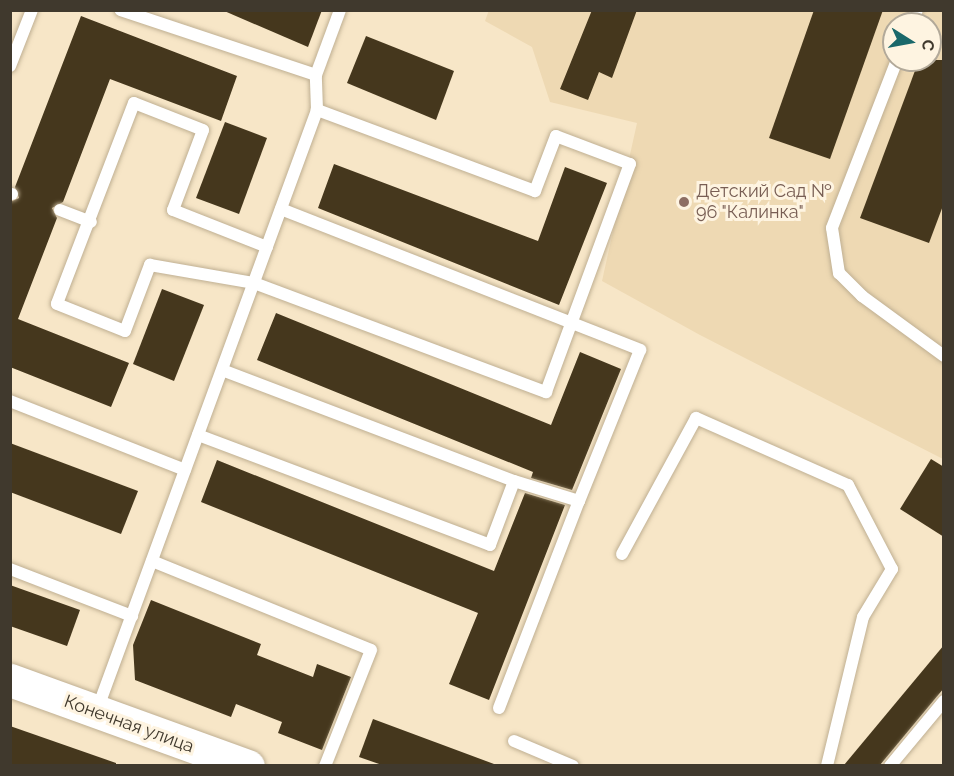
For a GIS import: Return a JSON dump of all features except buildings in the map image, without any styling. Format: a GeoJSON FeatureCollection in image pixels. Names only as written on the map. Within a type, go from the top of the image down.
{"type":"FeatureCollection","features":[{"type":"Feature","properties":{"kind":"street","name":"Конечная улица"},"geometry":{"type":"LineString","coordinates":[[10,681],[96,714],[248,765]]}},
{"type":"Feature","properties":{"kind":"lane"},"geometry":{"type":"LineString","coordinates":[[10,66],[32,10]]}},
{"type":"Feature","properties":{"kind":"lane"},"geometry":{"type":"LineString","coordinates":[[121,10],[316,75]]}},
{"type":"Feature","properties":{"kind":"lane"},"geometry":{"type":"LineString","coordinates":[[96,714],[317,111],[316,75],[340,10]]}},
{"type":"Feature","properties":{"kind":"lane"},"geometry":{"type":"LineString","coordinates":[[892,72],[832,228],[839,273],[862,296],[944,356]]}},
{"type":"Feature","properties":{"kind":"lane"},"geometry":{"type":"LineString","coordinates":[[267,246],[173,210],[203,130],[134,103],[91,222],[57,304],[125,331],[150,265],[254,283],[546,392],[630,164],[556,136],[535,191],[317,111]]}},
{"type":"Feature","properties":{"kind":"lane"},"geometry":{"type":"LineString","coordinates":[[281,209],[640,350],[499,708]]}},
{"type":"Feature","properties":{"kind":"lane"},"geometry":{"type":"LineString","coordinates":[[60,210],[91,222]]}},
{"type":"Feature","properties":{"kind":"lane"},"geometry":{"type":"LineString","coordinates":[[222,370],[514,481],[579,501]]}},
{"type":"Feature","properties":{"kind":"lane"},"geometry":{"type":"LineString","coordinates":[[10,401],[185,471]]}},
{"type":"Feature","properties":{"kind":"lane"},"geometry":{"type":"LineString","coordinates":[[622,554],[696,418],[848,485],[892,569],[863,617],[827,765]]}},
{"type":"Feature","properties":{"kind":"lane"},"geometry":{"type":"LineString","coordinates":[[198,435],[490,545],[514,481]]}},
{"type":"Feature","properties":{"kind":"lane"},"geometry":{"type":"LineString","coordinates":[[152,561],[371,650],[325,765]]}},
{"type":"Feature","properties":{"kind":"lane"},"geometry":{"type":"LineString","coordinates":[[10,569],[132,616]]}},
{"type":"Feature","properties":{"kind":"lane"},"geometry":{"type":"LineString","coordinates":[[890,765],[944,700]]}},
{"type":"Feature","properties":{"kind":"lane"},"geometry":{"type":"LineString","coordinates":[[514,741],[573,765]]}},
{"type":"Feature","properties":{"kind":"shaded area"},"geometry":{"type":"Polygon","coordinates":[[[489,10],[943,11],[943,459],[700,335],[602,281],[637,123],[550,102],[532,47],[485,21],[489,10]]]}},
{"type":"Feature","properties":{"kind":"place","name":"Детский Сад № 96 \"Калинка\""},"geometry":{"type":"Point","coordinates":[684,202]}}]}
